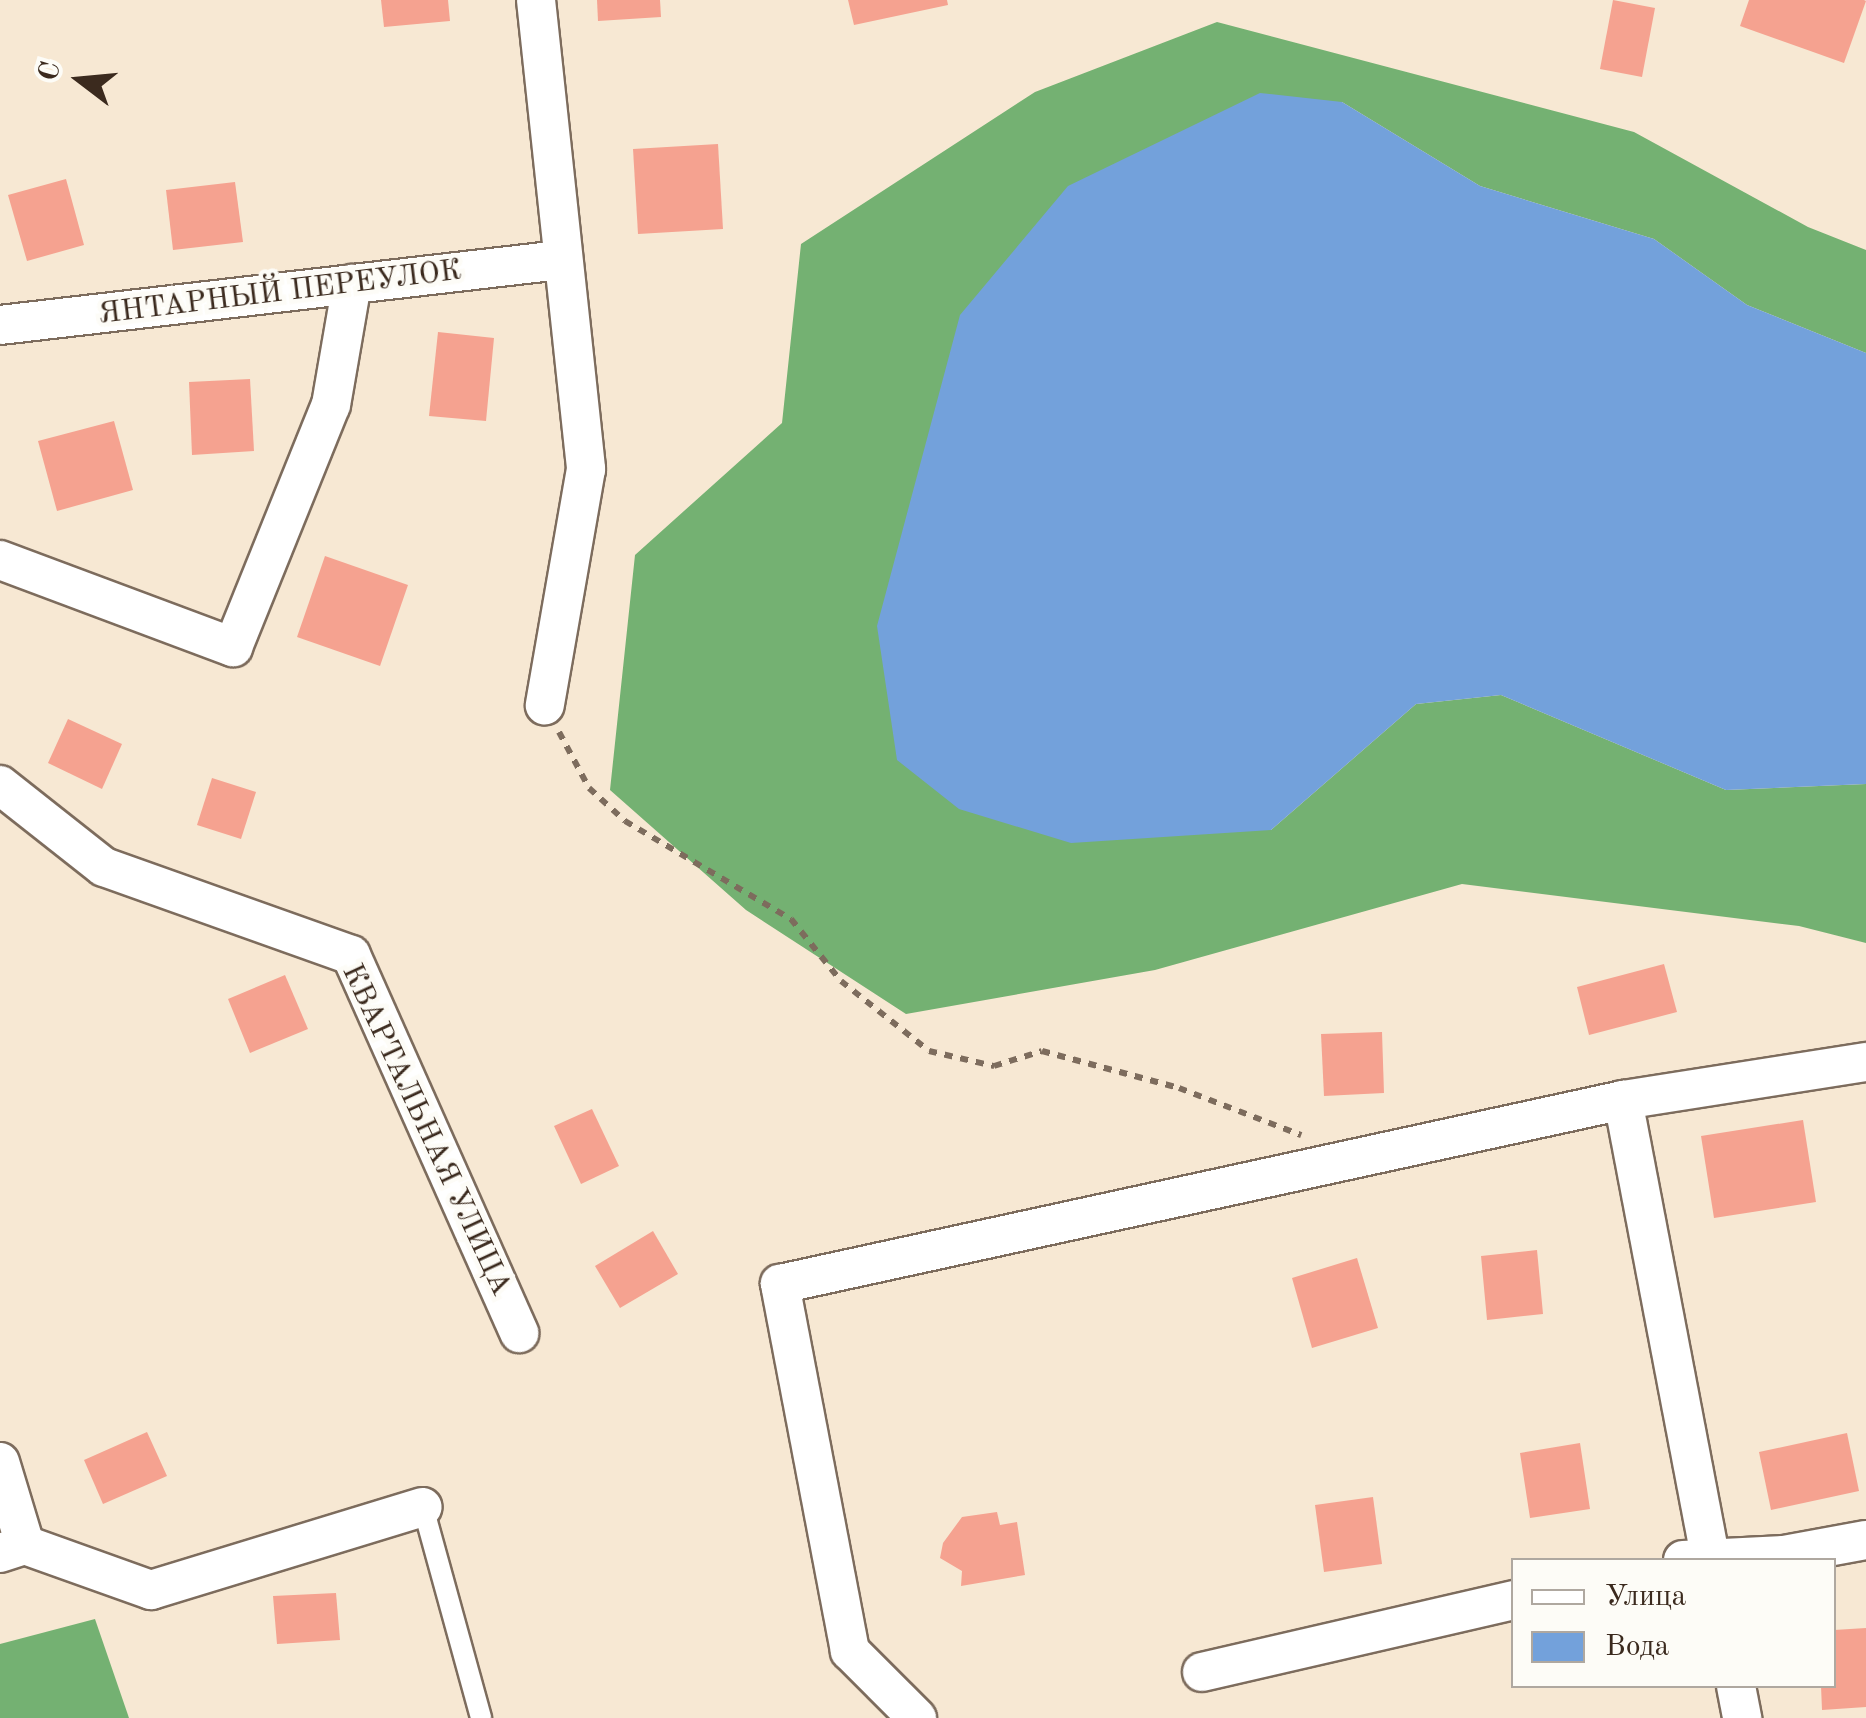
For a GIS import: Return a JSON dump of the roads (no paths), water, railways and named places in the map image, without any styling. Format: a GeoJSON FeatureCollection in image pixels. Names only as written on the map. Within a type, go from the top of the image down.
{"type":"FeatureCollection","features":[{"type":"Feature","properties":{"kind":"street"},"geometry":{"type":"LineString","coordinates":[[536,0],[560,260],[586,468],[545,705]]}},
{"type":"Feature","properties":{"kind":"street","name":"ЯНТАРНЫЙ ПЕРЕУЛОК"},"geometry":{"type":"LineString","coordinates":[[0,325],[560,260]]}},
{"type":"Feature","properties":{"kind":"street"},"geometry":{"type":"LineString","coordinates":[[0,560],[234,647],[332,405],[352,284]]}},
{"type":"Feature","properties":{"kind":"street","name":"КВАРТАЛЬНАЯ УЛИЦА"},"geometry":{"type":"LineString","coordinates":[[0,785],[104,868],[351,956],[518,1333]]}},
{"type":"Feature","properties":{"kind":"street"},"geometry":{"type":"LineString","coordinates":[[917,1718],[850,1651],[780,1284],[1623,1100],[1866,1062]]}},
{"type":"Feature","properties":{"kind":"street"},"geometry":{"type":"LineString","coordinates":[[1623,1100],[1701,1558],[1784,1554],[1866,1540]]}},
{"type":"Feature","properties":{"kind":"street"},"geometry":{"type":"LineString","coordinates":[[0,1462],[12,1549],[150,1590],[422,1507]]}},
{"type":"Feature","properties":{"kind":"street"},"geometry":{"type":"LineString","coordinates":[[1202,1672],[1511,1601]]}},
{"type":"Feature","properties":{"kind":"street"},"geometry":{"type":"LineString","coordinates":[[1736,1688],[1742,1718]]}},
{"type":"Feature","properties":{"kind":"lane"},"geometry":{"type":"LineString","coordinates":[[422,1507],[481,1718]]}},
{"type":"Feature","properties":{"kind":"water"},"geometry":{"type":"Polygon","coordinates":[[[1260,93],[1342,102],[1480,186],[1654,239],[1747,305],[1866,353],[1866,784],[1726,790],[1501,695],[1416,704],[1271,830],[1071,843],[959,809],[897,760],[877,626],[960,315],[1068,186],[1260,93]]]}}]}
